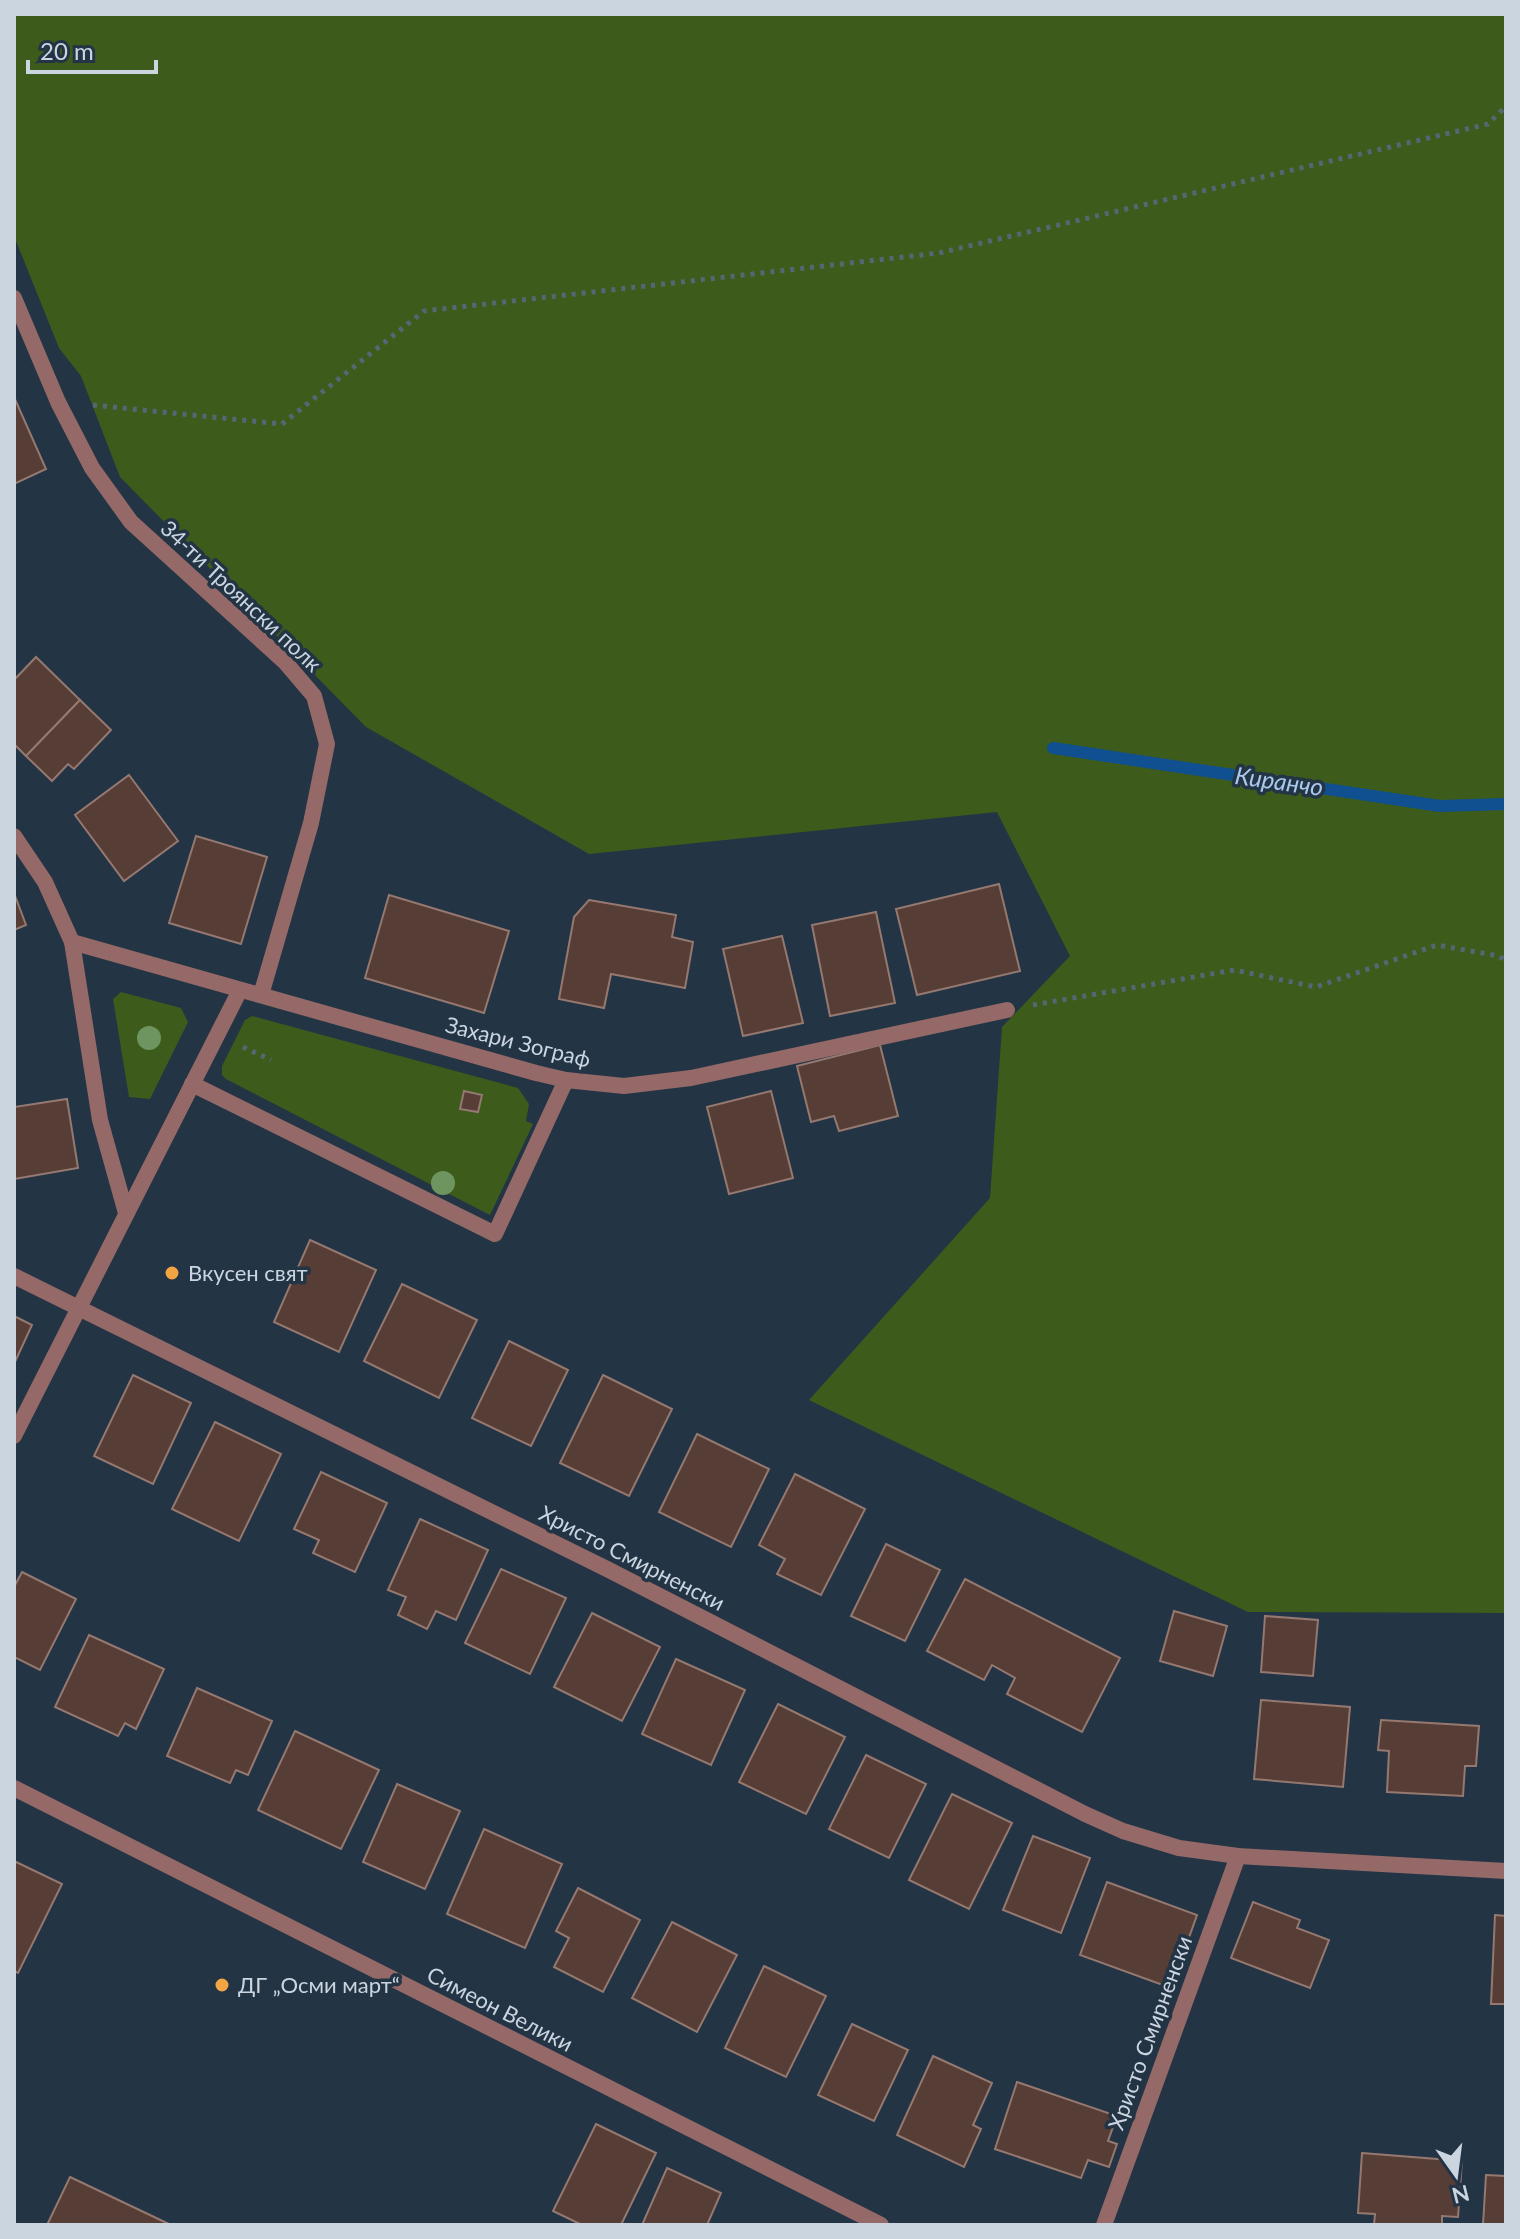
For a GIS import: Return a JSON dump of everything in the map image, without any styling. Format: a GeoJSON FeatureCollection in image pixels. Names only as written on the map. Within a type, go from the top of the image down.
{"type":"FeatureCollection","features":[{"type":"Feature","properties":{"kind":"street","name":"34-ти Троянски полк"},"geometry":{"type":"LineString","coordinates":[[14,298],[58,402],[92,468],[131,522],[285,662],[314,696],[327,744],[311,823],[261,995]]}},
{"type":"Feature","properties":{"kind":"street"},"geometry":{"type":"LineString","coordinates":[[14,836],[45,882],[72,942],[100,1120],[126,1213]]}},
{"type":"Feature","properties":{"kind":"street","name":"Захари Зограф"},"geometry":{"type":"LineString","coordinates":[[72,942],[566,1080],[624,1086],[691,1078],[1007,1010]]}},
{"type":"Feature","properties":{"kind":"street"},"geometry":{"type":"LineString","coordinates":[[14,1436],[240,990]]}},
{"type":"Feature","properties":{"kind":"street"},"geometry":{"type":"LineString","coordinates":[[192,1084],[495,1234],[566,1080]]}},
{"type":"Feature","properties":{"kind":"street","name":"Христо Смирненски"},"geometry":{"type":"LineString","coordinates":[[14,1276],[607,1569],[1123,1831],[1179,1848],[1238,1856],[1506,1871]]}},
{"type":"Feature","properties":{"kind":"street","name":"Симеон Велики"},"geometry":{"type":"LineString","coordinates":[[14,1788],[881,2225]]}},
{"type":"Feature","properties":{"kind":"street","name":"Христо Смирненски"},"geometry":{"type":"LineString","coordinates":[[1104,2225],[1238,1856]]}},
{"type":"Feature","properties":{"kind":"path"},"geometry":{"type":"LineString","coordinates":[[58,402],[282,424],[424,311],[939,253],[1488,124],[1506,106]]}},
{"type":"Feature","properties":{"kind":"path"},"geometry":{"type":"LineString","coordinates":[[1007,1010],[1234,970],[1316,987],[1437,945],[1499,956],[1506,961]]}},
{"type":"Feature","properties":{"kind":"green space"},"geometry":{"type":"Polygon","coordinates":[[[14,14],[1506,14],[1506,1613],[1248,1612],[809,1400],[990,1198],[1002,1027],[1070,956],[997,812],[589,854],[366,727],[120,477],[81,376],[59,348],[14,236],[14,14]]]}},
{"type":"Feature","properties":{"kind":"green space"},"geometry":{"type":"Polygon","coordinates":[[[121,992],[181,1008],[188,1022],[150,1099],[129,1097],[113,999],[121,992]]]}},
{"type":"Feature","properties":{"kind":"green space"},"geometry":{"type":"Polygon","coordinates":[[[252,1016],[518,1088],[529,1104],[526,1121],[533,1124],[490,1215],[226,1079],[222,1075],[222,1066],[245,1020],[252,1016]]]}},
{"type":"Feature","properties":{"kind":"building"},"geometry":{"type":"Polygon","coordinates":[[[14,397],[46,469],[14,484],[14,397]]]}},
{"type":"Feature","properties":{"kind":"building"},"geometry":{"type":"Polygon","coordinates":[[[36,657],[80,700],[26,756],[14,744],[14,680],[36,657]]]}},
{"type":"Feature","properties":{"kind":"building"},"geometry":{"type":"Polygon","coordinates":[[[80,700],[111,730],[74,769],[68,764],[52,781],[26,756],[80,700]]]}},
{"type":"Feature","properties":{"kind":"building"},"geometry":{"type":"Polygon","coordinates":[[[129,775],[178,841],[124,881],[75,815],[129,775]]]}},
{"type":"Feature","properties":{"kind":"building"},"geometry":{"type":"Polygon","coordinates":[[[196,836],[267,857],[241,944],[169,923],[196,836]]]}},
{"type":"Feature","properties":{"kind":"building"},"geometry":{"type":"Polygon","coordinates":[[[999,884],[1020,971],[917,995],[896,909],[999,884]]]}},
{"type":"Feature","properties":{"kind":"building"},"geometry":{"type":"Polygon","coordinates":[[[14,893],[26,925],[14,930],[14,893]]]}},
{"type":"Feature","properties":{"kind":"building"},"geometry":{"type":"Polygon","coordinates":[[[389,895],[509,931],[484,1013],[365,978],[389,895]]]}},
{"type":"Feature","properties":{"kind":"building"},"geometry":{"type":"Polygon","coordinates":[[[589,900],[676,915],[672,937],[693,942],[685,988],[611,974],[604,1008],[559,999],[574,917],[589,900]]]}},
{"type":"Feature","properties":{"kind":"building"},"geometry":{"type":"Polygon","coordinates":[[[876,912],[895,1003],[830,1016],[812,925],[876,912]]]}},
{"type":"Feature","properties":{"kind":"building"},"geometry":{"type":"Polygon","coordinates":[[[782,936],[803,1023],[743,1036],[723,949],[782,936]]]}},
{"type":"Feature","properties":{"kind":"building"},"geometry":{"type":"Polygon","coordinates":[[[880,1045],[898,1116],[839,1131],[834,1116],[811,1122],[797,1066],[880,1045]]]}},
{"type":"Feature","properties":{"kind":"building"},"geometry":{"type":"Polygon","coordinates":[[[464,1091],[482,1095],[478,1112],[460,1109],[464,1091]]]}},
{"type":"Feature","properties":{"kind":"building"},"geometry":{"type":"Polygon","coordinates":[[[771,1091],[793,1178],[729,1194],[707,1107],[771,1091]]]}},
{"type":"Feature","properties":{"kind":"building"},"geometry":{"type":"Polygon","coordinates":[[[67,1099],[78,1168],[14,1179],[14,1107],[67,1099]]]}},
{"type":"Feature","properties":{"kind":"building"},"geometry":{"type":"Polygon","coordinates":[[[310,1240],[376,1270],[339,1352],[274,1322],[310,1240]]]}},
{"type":"Feature","properties":{"kind":"building"},"geometry":{"type":"Polygon","coordinates":[[[402,1284],[477,1320],[439,1398],[364,1361],[402,1284]]]}},
{"type":"Feature","properties":{"kind":"building"},"geometry":{"type":"Polygon","coordinates":[[[14,1316],[32,1325],[14,1364],[14,1316]]]}},
{"type":"Feature","properties":{"kind":"building"},"geometry":{"type":"Polygon","coordinates":[[[509,1341],[568,1370],[531,1446],[472,1418],[509,1341]]]}},
{"type":"Feature","properties":{"kind":"building"},"geometry":{"type":"Polygon","coordinates":[[[133,1375],[191,1403],[153,1484],[94,1456],[133,1375]]]}},
{"type":"Feature","properties":{"kind":"building"},"geometry":{"type":"Polygon","coordinates":[[[603,1375],[672,1409],[629,1496],[560,1463],[603,1375]]]}},
{"type":"Feature","properties":{"kind":"building"},"geometry":{"type":"Polygon","coordinates":[[[215,1422],[281,1454],[239,1541],[172,1509],[215,1422]]]}},
{"type":"Feature","properties":{"kind":"building"},"geometry":{"type":"Polygon","coordinates":[[[697,1434],[769,1469],[731,1547],[659,1512],[697,1434]]]}},
{"type":"Feature","properties":{"kind":"building"},"geometry":{"type":"Polygon","coordinates":[[[321,1472],[387,1503],[355,1572],[313,1553],[319,1540],[294,1529],[321,1472]]]}},
{"type":"Feature","properties":{"kind":"building"},"geometry":{"type":"Polygon","coordinates":[[[795,1474],[865,1509],[821,1595],[777,1574],[785,1559],[759,1545],[795,1474]]]}},
{"type":"Feature","properties":{"kind":"building"},"geometry":{"type":"Polygon","coordinates":[[[420,1519],[488,1550],[456,1620],[436,1611],[427,1629],[398,1615],[406,1597],[388,1590],[420,1519]]]}},
{"type":"Feature","properties":{"kind":"building"},"geometry":{"type":"Polygon","coordinates":[[[886,1544],[940,1570],[905,1641],[851,1616],[886,1544]]]}},
{"type":"Feature","properties":{"kind":"building"},"geometry":{"type":"Polygon","coordinates":[[[501,1569],[566,1598],[530,1674],[465,1643],[501,1569]]]}},
{"type":"Feature","properties":{"kind":"building"},"geometry":{"type":"Polygon","coordinates":[[[22,1572],[76,1599],[40,1670],[14,1657],[14,1587],[22,1572]]]}},
{"type":"Feature","properties":{"kind":"building"},"geometry":{"type":"Polygon","coordinates":[[[965,1579],[1120,1658],[1082,1732],[1007,1694],[1015,1678],[992,1665],[984,1680],[927,1651],[965,1579]]]}},
{"type":"Feature","properties":{"kind":"building"},"geometry":{"type":"Polygon","coordinates":[[[1174,1611],[1227,1626],[1213,1676],[1160,1661],[1174,1611]]]}},
{"type":"Feature","properties":{"kind":"building"},"geometry":{"type":"Polygon","coordinates":[[[592,1613],[660,1647],[622,1721],[554,1687],[592,1613]]]}},
{"type":"Feature","properties":{"kind":"building"},"geometry":{"type":"Polygon","coordinates":[[[1265,1616],[1318,1620],[1313,1676],[1261,1672],[1265,1616]]]}},
{"type":"Feature","properties":{"kind":"building"},"geometry":{"type":"Polygon","coordinates":[[[89,1635],[164,1669],[136,1729],[125,1723],[118,1736],[55,1707],[89,1635]]]}},
{"type":"Feature","properties":{"kind":"building"},"geometry":{"type":"Polygon","coordinates":[[[676,1659],[745,1690],[711,1765],[642,1734],[676,1659]]]}},
{"type":"Feature","properties":{"kind":"building"},"geometry":{"type":"Polygon","coordinates":[[[197,1688],[272,1721],[248,1775],[236,1770],[230,1783],[167,1756],[197,1688]]]}},
{"type":"Feature","properties":{"kind":"building"},"geometry":{"type":"Polygon","coordinates":[[[1261,1700],[1350,1707],[1343,1787],[1254,1779],[1261,1700]]]}},
{"type":"Feature","properties":{"kind":"building"},"geometry":{"type":"Polygon","coordinates":[[[778,1704],[845,1737],[806,1814],[739,1782],[778,1704]]]}},
{"type":"Feature","properties":{"kind":"building"},"geometry":{"type":"Polygon","coordinates":[[[1381,1720],[1479,1726],[1476,1766],[1465,1766],[1463,1796],[1387,1792],[1389,1751],[1378,1750],[1381,1720]]]}},
{"type":"Feature","properties":{"kind":"building"},"geometry":{"type":"Polygon","coordinates":[[[295,1731],[379,1770],[341,1849],[258,1810],[295,1731]]]}},
{"type":"Feature","properties":{"kind":"building"},"geometry":{"type":"Polygon","coordinates":[[[866,1755],[926,1784],[889,1858],[829,1829],[866,1755]]]}},
{"type":"Feature","properties":{"kind":"building"},"geometry":{"type":"Polygon","coordinates":[[[397,1784],[460,1811],[425,1889],[363,1862],[397,1784]]]}},
{"type":"Feature","properties":{"kind":"building"},"geometry":{"type":"Polygon","coordinates":[[[952,1794],[1012,1823],[969,1909],[909,1880],[952,1794]]]}},
{"type":"Feature","properties":{"kind":"building"},"geometry":{"type":"Polygon","coordinates":[[[484,1829],[562,1864],[525,1948],[447,1914],[484,1829]]]}},
{"type":"Feature","properties":{"kind":"building"},"geometry":{"type":"Polygon","coordinates":[[[1033,1836],[1090,1858],[1061,1933],[1003,1910],[1033,1836]]]}},
{"type":"Feature","properties":{"kind":"building"},"geometry":{"type":"Polygon","coordinates":[[[14,1861],[62,1884],[18,1973],[14,1971],[14,1861]]]}},
{"type":"Feature","properties":{"kind":"building"},"geometry":{"type":"Polygon","coordinates":[[[1107,1882],[1197,1915],[1171,1988],[1080,1955],[1107,1882]]]}},
{"type":"Feature","properties":{"kind":"building"},"geometry":{"type":"Polygon","coordinates":[[[578,1888],[640,1920],[603,1992],[554,1967],[569,1938],[556,1931],[578,1888]]]}},
{"type":"Feature","properties":{"kind":"building"},"geometry":{"type":"Polygon","coordinates":[[[1253,1902],[1300,1920],[1297,1928],[1329,1940],[1310,1988],[1231,1958],[1253,1902]]]}},
{"type":"Feature","properties":{"kind":"building"},"geometry":{"type":"Polygon","coordinates":[[[1495,1915],[1506,1916],[1506,2004],[1491,2004],[1495,1915]]]}},
{"type":"Feature","properties":{"kind":"building"},"geometry":{"type":"Polygon","coordinates":[[[672,1922],[737,1955],[697,2032],[632,1998],[672,1922]]]}},
{"type":"Feature","properties":{"kind":"building"},"geometry":{"type":"Polygon","coordinates":[[[764,1966],[826,1996],[786,2077],[725,2048],[764,1966]]]}},
{"type":"Feature","properties":{"kind":"building"},"geometry":{"type":"Polygon","coordinates":[[[852,2024],[908,2050],[874,2121],[818,2095],[852,2024]]]}},
{"type":"Feature","properties":{"kind":"building"},"geometry":{"type":"Polygon","coordinates":[[[933,2056],[992,2083],[973,2125],[981,2129],[964,2167],[897,2135],[933,2056]]]}},
{"type":"Feature","properties":{"kind":"building"},"geometry":{"type":"Polygon","coordinates":[[[1017,2082],[1117,2116],[1108,2141],[1117,2144],[1109,2167],[1088,2160],[1081,2178],[995,2149],[1017,2082]]]}},
{"type":"Feature","properties":{"kind":"building"},"geometry":{"type":"Polygon","coordinates":[[[596,2124],[656,2153],[621,2225],[582,2225],[553,2211],[596,2124]]]}},
{"type":"Feature","properties":{"kind":"building"},"geometry":{"type":"Polygon","coordinates":[[[1362,2153],[1462,2161],[1458,2217],[1442,2216],[1442,2225],[1374,2225],[1375,2214],[1358,2213],[1362,2153]]]}},
{"type":"Feature","properties":{"kind":"building"},"geometry":{"type":"Polygon","coordinates":[[[667,2168],[721,2193],[707,2225],[642,2225],[667,2168]]]}},
{"type":"Feature","properties":{"kind":"building"},"geometry":{"type":"Polygon","coordinates":[[[1486,2175],[1506,2176],[1506,2225],[1483,2225],[1486,2175]]]}},
{"type":"Feature","properties":{"kind":"building"},"geometry":{"type":"Polygon","coordinates":[[[70,2177],[171,2225],[47,2225],[70,2177]]]}},
{"type":"Feature","properties":{"kind":"waterway","name":"Киранчо"},"geometry":{"type":"LineString","coordinates":[[1053,748],[1440,806],[1506,804]]}},
{"type":"Feature","properties":{"kind":"place","name":"Вкусен свят"},"geometry":{"type":"Point","coordinates":[172,1273]}},
{"type":"Feature","properties":{"kind":"place","name":"ДГ „Осми март“"},"geometry":{"type":"Point","coordinates":[222,1985]}}]}
